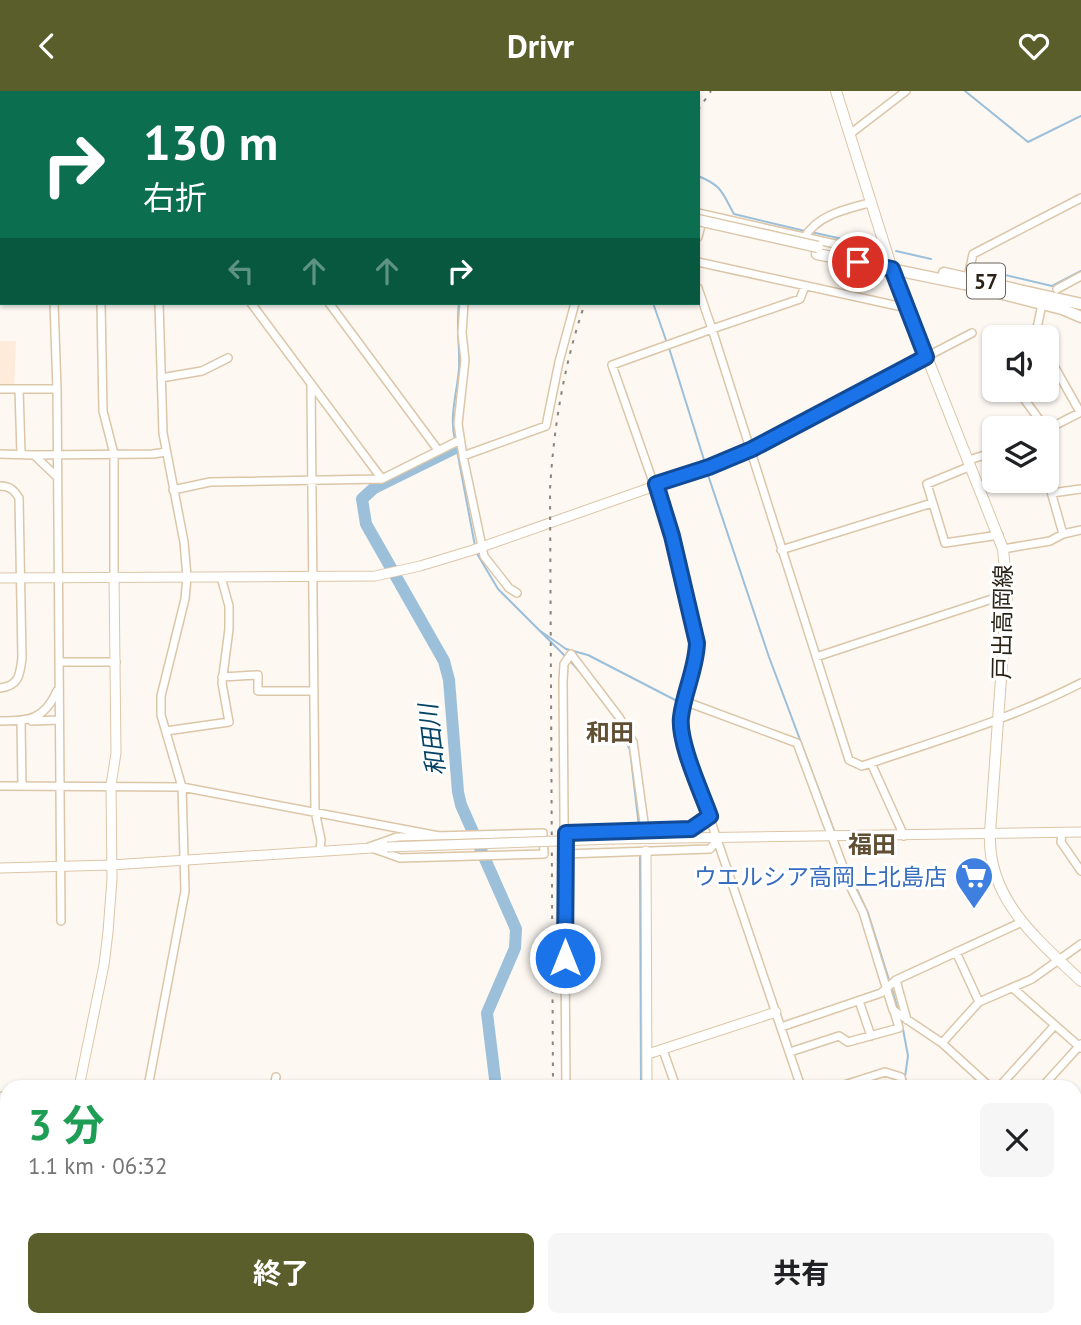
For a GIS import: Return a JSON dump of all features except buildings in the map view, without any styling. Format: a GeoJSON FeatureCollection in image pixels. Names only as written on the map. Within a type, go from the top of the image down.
{"type":"FeatureCollection","features":[{"type":"Feature","properties":{"kind":"main road","name":"戸出高岡線"},"geometry":{"type":"LineString","coordinates":[[836,91],[891,266],[1003,549],[1007,594],[990,833],[992,866],[1002,891],[1022,922],[1081,981]]}},
{"type":"Feature","properties":{"kind":"main road","name":"57"},"geometry":{"type":"LineString","coordinates":[[700,218],[818,250],[1042,304],[1081,317]]}},
{"type":"Feature","properties":{"kind":"main road","name":"57"},"geometry":{"type":"LineString","coordinates":[[891,266],[968,277],[1081,304]]}},
{"type":"Feature","properties":{"kind":"street"},"geometry":{"type":"LineString","coordinates":[[850,134],[906,91]]}},
{"type":"Feature","properties":{"kind":"street"},"geometry":{"type":"LineString","coordinates":[[968,277],[973,254],[1080,201]]}},
{"type":"Feature","properties":{"kind":"street"},"geometry":{"type":"LineString","coordinates":[[804,237],[810,228],[824,218],[869,203]]}},
{"type":"Feature","properties":{"kind":"street"},"geometry":{"type":"LineString","coordinates":[[700,218],[866,251]]}},
{"type":"Feature","properties":{"kind":"street"},"geometry":{"type":"LineString","coordinates":[[700,262],[898,306],[906,305]]}},
{"type":"Feature","properties":{"kind":"street"},"geometry":{"type":"LineString","coordinates":[[1057,289],[1081,276]]}},
{"type":"Feature","properties":{"kind":"street"},"geometry":{"type":"LineString","coordinates":[[800,1080],[682,736],[684,701],[697,657],[697,643],[672,536],[656,484],[612,365],[800,299],[805,286]]}},
{"type":"Feature","properties":{"kind":"street"},"geometry":{"type":"LineString","coordinates":[[700,295],[752,449],[781,550],[849,760],[862,766],[999,720],[1081,683]]}},
{"type":"Feature","properties":{"kind":"street"},"geometry":{"type":"LineString","coordinates":[[1038,325],[1042,304]]}},
{"type":"Feature","properties":{"kind":"street"},"geometry":{"type":"LineString","coordinates":[[54,305],[61,921]]}},
{"type":"Feature","properties":{"kind":"street"},"geometry":{"type":"LineString","coordinates":[[80,1080],[104,965],[111,865],[111,785],[116,754],[114,454],[103,411],[101,305]]}},
{"type":"Feature","properties":{"kind":"street"},"geometry":{"type":"LineString","coordinates":[[149,1080],[185,891],[182,787],[161,715],[161,696],[185,599],[187,577],[184,543],[163,432],[159,305]]}},
{"type":"Feature","properties":{"kind":"street"},"geometry":{"type":"LineString","coordinates":[[252,305],[382,479]]}},
{"type":"Feature","properties":{"kind":"street"},"geometry":{"type":"LineString","coordinates":[[330,305],[438,450]]}},
{"type":"Feature","properties":{"kind":"street"},"geometry":{"type":"LineString","coordinates":[[465,305],[462,333],[464,360],[456,442],[463,456],[478,548],[509,588],[517,593]]}},
{"type":"Feature","properties":{"kind":"street"},"geometry":{"type":"LineString","coordinates":[[463,456],[546,426],[574,305]]}},
{"type":"Feature","properties":{"kind":"street"},"geometry":{"type":"LineString","coordinates":[[0,578],[313,577],[400,571],[478,548],[706,468],[752,449],[972,333]]}},
{"type":"Feature","properties":{"kind":"street"},"geometry":{"type":"LineString","coordinates":[[161,378],[202,371],[228,358]]}},
{"type":"Feature","properties":{"kind":"street"},"geometry":{"type":"LineString","coordinates":[[1059,373],[1080,412],[1059,422]]}},
{"type":"Feature","properties":{"kind":"street"},"geometry":{"type":"LineString","coordinates":[[311,386],[315,811],[321,841],[320,850]]}},
{"type":"Feature","properties":{"kind":"street"},"geometry":{"type":"LineString","coordinates":[[0,389],[57,389]]}},
{"type":"Feature","properties":{"kind":"street"},"geometry":{"type":"LineString","coordinates":[[19,389],[21,453]]}},
{"type":"Feature","properties":{"kind":"street"},"geometry":{"type":"LineString","coordinates":[[173,490],[210,482],[313,478],[382,479],[456,442]]}},
{"type":"Feature","properties":{"kind":"street"},"geometry":{"type":"LineString","coordinates":[[0,454],[166,452]]}},
{"type":"Feature","properties":{"kind":"street"},"geometry":{"type":"LineString","coordinates":[[34,455],[57,478]]}},
{"type":"Feature","properties":{"kind":"street"},"geometry":{"type":"LineString","coordinates":[[982,458],[926,484],[945,543],[999,535]]}},
{"type":"Feature","properties":{"kind":"street"},"geometry":{"type":"LineString","coordinates":[[0,486],[15,491],[19,498],[20,578],[20,676],[9,687],[0,688]]}},
{"type":"Feature","properties":{"kind":"street"},"geometry":{"type":"LineString","coordinates":[[1059,492],[1081,489]]}},
{"type":"Feature","properties":{"kind":"street"},"geometry":{"type":"LineString","coordinates":[[1052,493],[1063,534]]}},
{"type":"Feature","properties":{"kind":"street"},"geometry":{"type":"LineString","coordinates":[[781,550],[932,503]]}},
{"type":"Feature","properties":{"kind":"street"},"geometry":{"type":"LineString","coordinates":[[1003,549],[1050,541],[1063,534],[1081,530]]}},
{"type":"Feature","properties":{"kind":"street"},"geometry":{"type":"LineString","coordinates":[[166,731],[229,722],[222,677],[229,629],[229,606],[221,577]]}},
{"type":"Feature","properties":{"kind":"street"},"geometry":{"type":"LineString","coordinates":[[816,657],[1007,594]]}},
{"type":"Feature","properties":{"kind":"street"},"geometry":{"type":"LineString","coordinates":[[566,1080],[564,664],[571,654],[619,716],[633,742],[644,830]]}},
{"type":"Feature","properties":{"kind":"street"},"geometry":{"type":"LineString","coordinates":[[58,662],[116,661]]}},
{"type":"Feature","properties":{"kind":"street"},"geometry":{"type":"LineString","coordinates":[[222,677],[258,675],[258,691],[314,691]]}},
{"type":"Feature","properties":{"kind":"street"},"geometry":{"type":"LineString","coordinates":[[25,721],[41,714],[52,703],[59,688]]}},
{"type":"Feature","properties":{"kind":"street"},"geometry":{"type":"LineString","coordinates":[[684,701],[797,743],[836,837],[891,984],[900,1016],[898,1028],[848,1042],[839,1036],[790,1052]]}},
{"type":"Feature","properties":{"kind":"street"},"geometry":{"type":"LineString","coordinates":[[0,721],[59,720]]}},
{"type":"Feature","properties":{"kind":"street"},"geometry":{"type":"LineString","coordinates":[[22,786],[25,721]]}},
{"type":"Feature","properties":{"kind":"street"},"geometry":{"type":"LineString","coordinates":[[871,763],[904,836]]}},
{"type":"Feature","properties":{"kind":"street"},"geometry":{"type":"LineString","coordinates":[[0,786],[182,787],[439,835]]}},
{"type":"Feature","properties":{"kind":"street"},"geometry":{"type":"LineString","coordinates":[[566,833],[691,829],[710,816]]}},
{"type":"Feature","properties":{"kind":"street"},"geometry":{"type":"LineString","coordinates":[[610,831],[610,852]]}},
{"type":"Feature","properties":{"kind":"street"},"geometry":{"type":"LineString","coordinates":[[1062,832],[1060,842],[1081,871]]}},
{"type":"Feature","properties":{"kind":"street"},"geometry":{"type":"LineString","coordinates":[[0,868],[111,865],[369,847],[1081,832]]}},
{"type":"Feature","properties":{"kind":"street"},"geometry":{"type":"LineString","coordinates":[[543,833],[544,854],[400,858],[369,847],[397,837],[543,833]]}},
{"type":"Feature","properties":{"kind":"street"},"geometry":{"type":"LineString","coordinates":[[565,854],[710,849],[718,839]]}},
{"type":"Feature","properties":{"kind":"street"},"geometry":{"type":"LineString","coordinates":[[645,851],[648,1080]]}},
{"type":"Feature","properties":{"kind":"street"},"geometry":{"type":"LineString","coordinates":[[781,1027],[881,993],[891,984],[1022,922]]}},
{"type":"Feature","properties":{"kind":"street"},"geometry":{"type":"LineString","coordinates":[[942,1043],[979,1002],[1014,989],[1081,944]]}},
{"type":"Feature","properties":{"kind":"street"},"geometry":{"type":"LineString","coordinates":[[956,952],[979,1002]]}},
{"type":"Feature","properties":{"kind":"street"},"geometry":{"type":"LineString","coordinates":[[891,984],[900,1016],[942,1043],[982,1080]]}},
{"type":"Feature","properties":{"kind":"street"},"geometry":{"type":"LineString","coordinates":[[1014,989],[1080,1046],[1048,1080]]}},
{"type":"Feature","properties":{"kind":"street"},"geometry":{"type":"LineString","coordinates":[[859,1001],[871,1036]]}},
{"type":"Feature","properties":{"kind":"street"},"geometry":{"type":"LineString","coordinates":[[648,1054],[776,1012]]}},
{"type":"Feature","properties":{"kind":"street"},"geometry":{"type":"LineString","coordinates":[[1005,1080],[1055,1025]]}},
{"type":"Feature","properties":{"kind":"street"},"geometry":{"type":"LineString","coordinates":[[663,1050],[674,1080]]}},
{"type":"Feature","properties":{"kind":"street"},"geometry":{"type":"LineString","coordinates":[[859,1080],[884,1072],[901,1077],[902,1080]]}},
{"type":"Feature","properties":{"kind":"shaded area"},"geometry":{"type":"Polygon","coordinates":[[[0,341],[16,341],[14,386],[0,386],[0,341]]]}},
{"type":"Feature","properties":{"kind":"waterway"},"geometry":{"type":"LineString","coordinates":[[965,91],[1028,142],[1081,116]]}},
{"type":"Feature","properties":{"kind":"waterway"},"geometry":{"type":"LineString","coordinates":[[700,177],[717,187],[734,214],[805,231]]}},
{"type":"Feature","properties":{"kind":"waterway"},"geometry":{"type":"LineString","coordinates":[[811,232],[874,246]]}},
{"type":"Feature","properties":{"kind":"waterway"},"geometry":{"type":"LineString","coordinates":[[896,251],[931,259]]}},
{"type":"Feature","properties":{"kind":"waterway"},"geometry":{"type":"LineString","coordinates":[[975,268],[1052,286],[1081,271]]}},
{"type":"Feature","properties":{"kind":"waterway"},"geometry":{"type":"LineString","coordinates":[[455,440],[453,422],[459,369],[459,305]]}},
{"type":"Feature","properties":{"kind":"waterway"},"geometry":{"type":"LineString","coordinates":[[654,305],[667,343]]}},
{"type":"Feature","properties":{"kind":"waterway"},"geometry":{"type":"LineString","coordinates":[[669,348],[705,463]]}},
{"type":"Feature","properties":{"kind":"waterway"},"geometry":{"type":"LineString","coordinates":[[456,445],[475,546]]}},
{"type":"Feature","properties":{"kind":"waterway","name":"和田川"},"geometry":{"type":"LineString","coordinates":[[457,447],[374,488],[362,499],[366,524],[444,661],[449,680],[461,805],[516,929],[515,948],[487,1013],[495,1080]]}},
{"type":"Feature","properties":{"kind":"waterway"},"geometry":{"type":"LineString","coordinates":[[707,472],[769,657],[835,833]]}},
{"type":"Feature","properties":{"kind":"waterway"},"geometry":{"type":"LineString","coordinates":[[476,552],[498,589],[565,656]]}},
{"type":"Feature","properties":{"kind":"waterway"},"geometry":{"type":"LineString","coordinates":[[539,630],[566,649],[588,655],[679,702]]}},
{"type":"Feature","properties":{"kind":"waterway"},"geometry":{"type":"LineString","coordinates":[[569,660],[582,674]]}},
{"type":"Feature","properties":{"kind":"waterway"},"geometry":{"type":"LineString","coordinates":[[598,695],[616,719],[630,750],[639,827]]}},
{"type":"Feature","properties":{"kind":"waterway"},"geometry":{"type":"LineString","coordinates":[[836,838],[849,872]]}},
{"type":"Feature","properties":{"kind":"waterway"},"geometry":{"type":"LineString","coordinates":[[640,853],[641,1080]]}},
{"type":"Feature","properties":{"kind":"waterway"},"geometry":{"type":"LineString","coordinates":[[851,877],[868,913],[889,980]]}},
{"type":"Feature","properties":{"kind":"waterway"},"geometry":{"type":"LineString","coordinates":[[892,989],[898,1010]]}},
{"type":"Feature","properties":{"kind":"waterway"},"geometry":{"type":"LineString","coordinates":[[903,1029],[908,1056],[906,1080]]}},
{"type":"Feature","properties":{"kind":"railway"},"geometry":{"type":"LineString","coordinates":[[700,107],[711,91]]}},
{"type":"Feature","properties":{"kind":"railway"},"geometry":{"type":"LineString","coordinates":[[553,1080],[550,489],[561,395],[584,305]]}},
{"type":"Feature","properties":{"kind":"place","name":"ウエルシア高岡上北島店"},"geometry":{"type":"Point","coordinates":[974,910]}},
{"type":"Feature","properties":{"kind":"district","name":"和田"},"geometry":{"type":"Point","coordinates":[610,732]}},
{"type":"Feature","properties":{"kind":"district","name":"福田"},"geometry":{"type":"Point","coordinates":[872,844]}},
{"type":"Feature","properties":{"kind":"route"},"geometry":{"type":"LineString","coordinates":[[565,958],[566,833],[691,829],[710,816],[682,736],[684,701],[697,657],[697,643],[672,536],[656,484],[709,467],[752,449],[926,357],[892,269],[858,262]]}}]}
